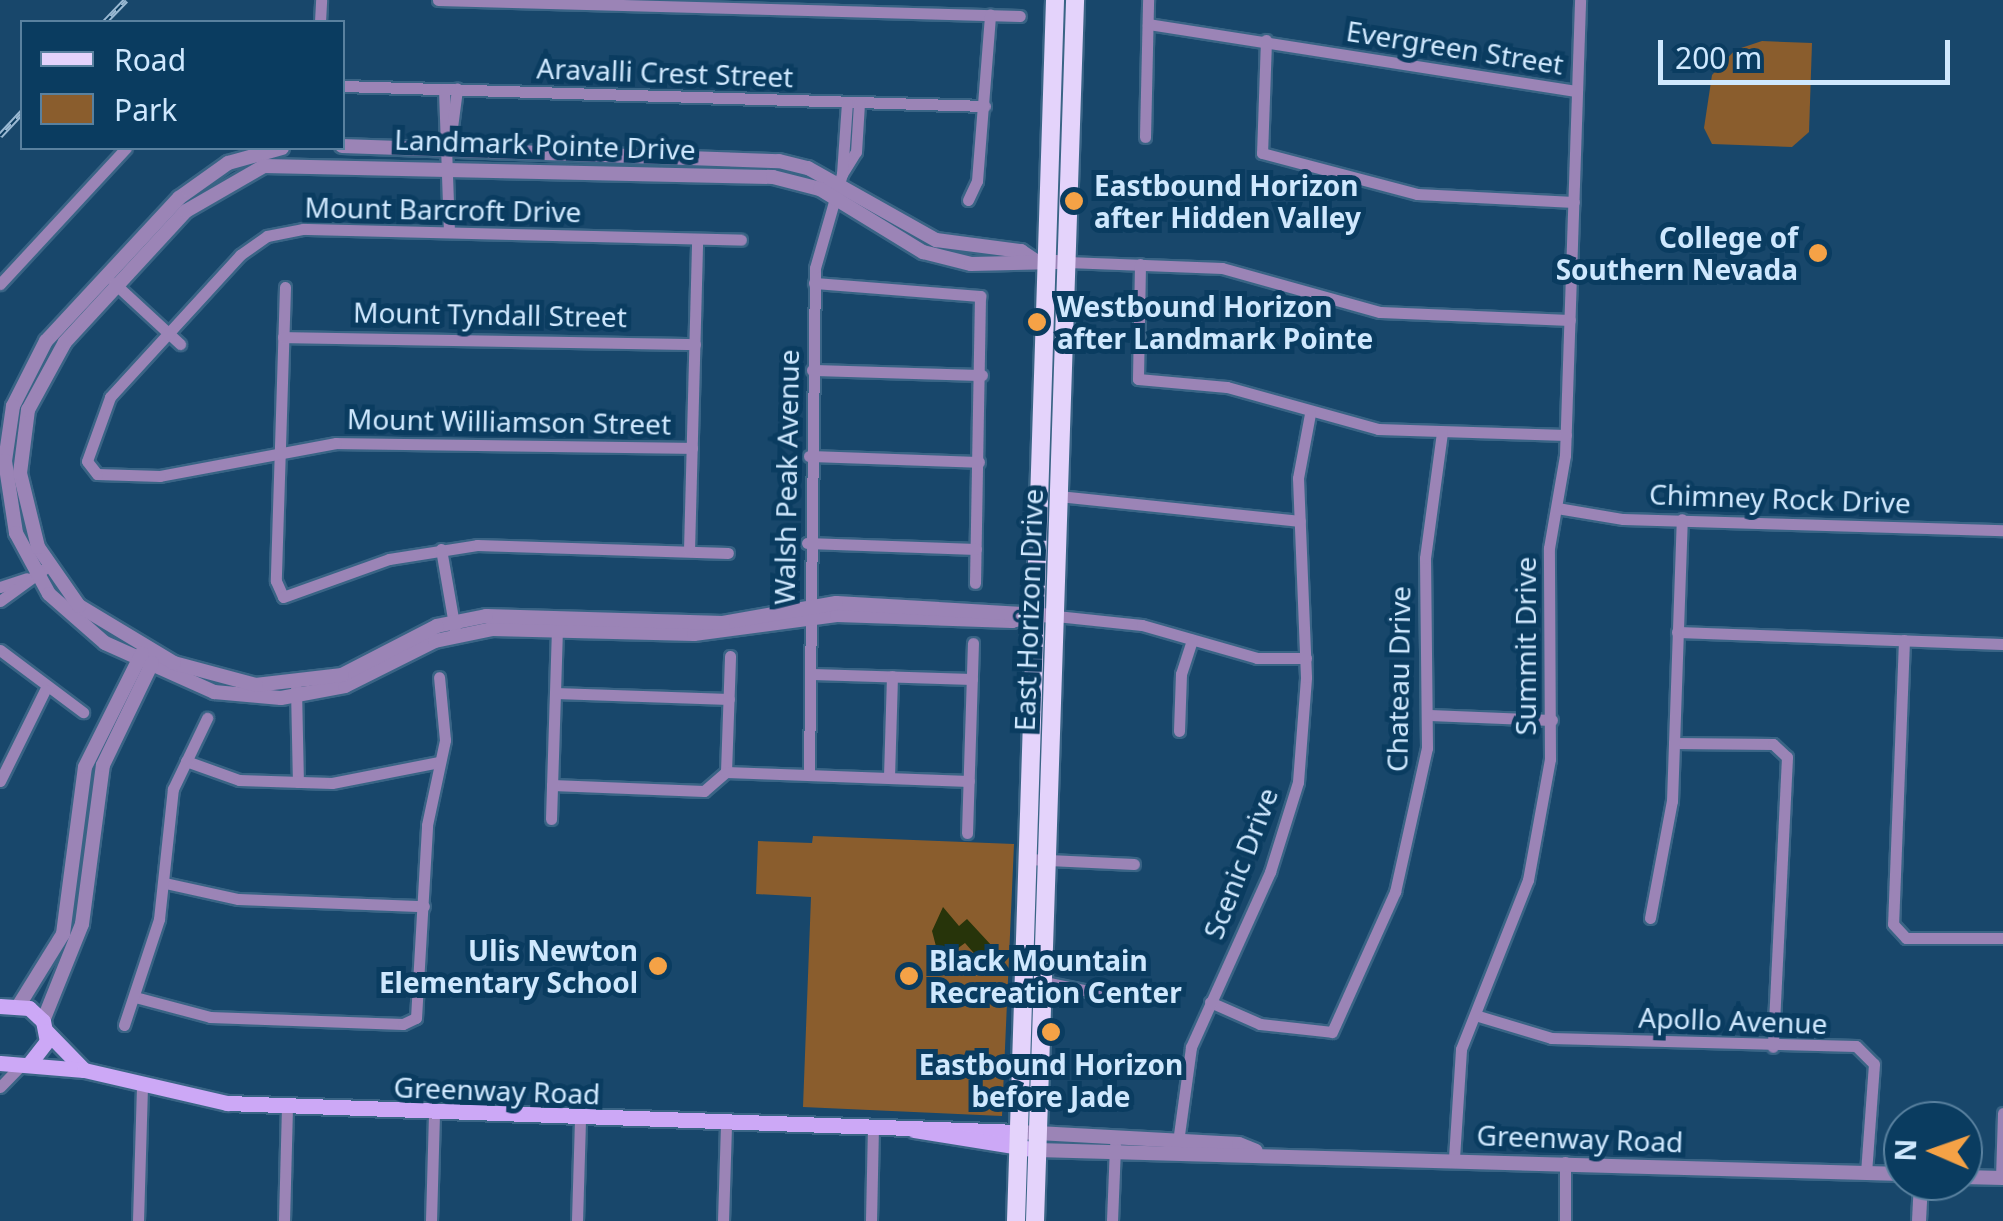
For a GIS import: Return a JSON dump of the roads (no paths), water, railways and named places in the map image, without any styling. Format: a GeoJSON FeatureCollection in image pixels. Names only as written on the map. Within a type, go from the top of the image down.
{"type":"FeatureCollection","features":[{"type":"Feature","properties":{"kind":"main road","name":"East Horizon Drive"},"geometry":{"type":"LineString","coordinates":[[1035,1221],[1028,1143],[1027,859],[1050,262],[1055,0]]}},
{"type":"Feature","properties":{"kind":"main road"},"geometry":{"type":"LineString","coordinates":[[1064,0],[1074,43]]}},
{"type":"Feature","properties":{"kind":"main road","name":"East Horizon Drive"},"geometry":{"type":"LineString","coordinates":[[1016,1221],[1044,982],[1059,496],[1050,262],[1074,43],[1075,0]]}},
{"type":"Feature","properties":{"kind":"main road","name":"Greenway Road"},"geometry":{"type":"LineString","coordinates":[[7,1007],[45,1026],[84,1070]]}},
{"type":"Feature","properties":{"kind":"main road"},"geometry":{"type":"LineString","coordinates":[[24,1066],[43,1050],[45,1026]]}},
{"type":"Feature","properties":{"kind":"main road","name":"Greenway Road"},"geometry":{"type":"LineString","coordinates":[[0,1062],[84,1070],[142,1089],[287,1106],[873,1129],[912,1130],[935,1124],[1028,1143]]}},
{"type":"Feature","properties":{"kind":"main road"},"geometry":{"type":"LineString","coordinates":[[1026,1221],[1028,1143]]}},
{"type":"Feature","properties":{"kind":"street"},"geometry":{"type":"LineString","coordinates":[[438,0],[1020,16]]}},
{"type":"Feature","properties":{"kind":"street"},"geometry":{"type":"LineString","coordinates":[[1145,137],[1148,0]]}},
{"type":"Feature","properties":{"kind":"street","name":"Summit Drive"},"geometry":{"type":"LineString","coordinates":[[1454,1158],[1458,1066],[1528,880],[1552,720],[1549,566],[1566,435],[1580,0]]}},
{"type":"Feature","properties":{"kind":"street"},"geometry":{"type":"LineString","coordinates":[[968,200],[985,106],[990,15]]}},
{"type":"Feature","properties":{"kind":"street","name":"Evergreen Street"},"geometry":{"type":"LineString","coordinates":[[1148,24],[1576,91]]}},
{"type":"Feature","properties":{"kind":"street"},"geometry":{"type":"LineString","coordinates":[[1266,40],[1262,153],[1416,194],[1574,202]]}},
{"type":"Feature","properties":{"kind":"street","name":"Aravalli Crest Street"},"geometry":{"type":"LineString","coordinates":[[345,86],[985,106]]}},
{"type":"Feature","properties":{"kind":"street"},"geometry":{"type":"LineString","coordinates":[[449,232],[451,89]]}},
{"type":"Feature","properties":{"kind":"street","name":"Walsh Peak Avenue"},"geometry":{"type":"LineString","coordinates":[[809,774],[812,674],[807,543],[814,282],[837,184],[856,152],[853,103]]}},
{"type":"Feature","properties":{"kind":"street","name":"Landmark Pointe Drive"},"geometry":{"type":"LineString","coordinates":[[345,146],[450,158]]}},
{"type":"Feature","properties":{"kind":"street"},"geometry":{"type":"LineString","coordinates":[[0,284],[124,150]]}},
{"type":"Feature","properties":{"kind":"street","name":"Landmark Pointe Drive"},"geometry":{"type":"LineString","coordinates":[[1050,262],[1020,251],[936,240],[837,184],[758,159],[261,155],[186,211],[112,281],[50,362],[28,410],[22,490],[37,573],[147,658],[214,692],[297,691],[454,628],[724,622],[808,612],[1056,616]]}},
{"type":"Feature","properties":{"kind":"street","name":"Mount Barcroft Drive"},"geometry":{"type":"LineString","coordinates":[[91,469],[88,452],[110,396],[240,255],[268,236],[302,229],[741,240]]}},
{"type":"Feature","properties":{"kind":"street"},"geometry":{"type":"LineString","coordinates":[[689,551],[698,239]]}},
{"type":"Feature","properties":{"kind":"street"},"geometry":{"type":"LineString","coordinates":[[1050,262],[1252,273],[1380,312],[1570,320]]}},
{"type":"Feature","properties":{"kind":"street"},"geometry":{"type":"LineString","coordinates":[[1140,264],[1138,380],[1228,387],[1310,414],[1442,432],[1566,435]]}},
{"type":"Feature","properties":{"kind":"street"},"geometry":{"type":"LineString","coordinates":[[112,281],[180,344]]}},
{"type":"Feature","properties":{"kind":"street"},"geometry":{"type":"LineString","coordinates":[[814,282],[980,296],[982,375],[975,584]]}},
{"type":"Feature","properties":{"kind":"street"},"geometry":{"type":"LineString","coordinates":[[285,287],[276,581],[283,597],[442,549],[728,553]]}},
{"type":"Feature","properties":{"kind":"street","name":"Mount Tyndall Street"},"geometry":{"type":"LineString","coordinates":[[284,338],[694,344]]}},
{"type":"Feature","properties":{"kind":"street"},"geometry":{"type":"LineString","coordinates":[[812,370],[982,375]]}},
{"type":"Feature","properties":{"kind":"street","name":"Scenic Drive"},"geometry":{"type":"LineString","coordinates":[[1178,1142],[1182,1078],[1291,810],[1306,731],[1300,460],[1310,414]]}},
{"type":"Feature","properties":{"kind":"street","name":"Chateau Drive"},"geometry":{"type":"LineString","coordinates":[[1210,1002],[1260,1024],[1332,1032],[1405,859],[1428,716],[1426,539],[1442,432]]}},
{"type":"Feature","properties":{"kind":"street","name":"Mount Williamson Street"},"geometry":{"type":"LineString","coordinates":[[91,469],[180,476],[280,451],[424,440],[692,448]]}},
{"type":"Feature","properties":{"kind":"street"},"geometry":{"type":"LineString","coordinates":[[809,456],[979,462]]}},
{"type":"Feature","properties":{"kind":"street"},"geometry":{"type":"LineString","coordinates":[[1059,496],[1300,522]]}},
{"type":"Feature","properties":{"kind":"street","name":"Chimney Rock Drive"},"geometry":{"type":"LineString","coordinates":[[1557,508],[1682,519],[2003,530]]}},
{"type":"Feature","properties":{"kind":"street"},"geometry":{"type":"LineString","coordinates":[[1650,918],[1668,834],[1682,519]]}},
{"type":"Feature","properties":{"kind":"street"},"geometry":{"type":"LineString","coordinates":[[807,543],[976,549]]}},
{"type":"Feature","properties":{"kind":"street"},"geometry":{"type":"LineString","coordinates":[[442,549],[454,628]]}},
{"type":"Feature","properties":{"kind":"street"},"geometry":{"type":"LineString","coordinates":[[0,587],[37,573]]}},
{"type":"Feature","properties":{"kind":"street"},"geometry":{"type":"LineString","coordinates":[[0,601],[37,573]]}},
{"type":"Feature","properties":{"kind":"street"},"geometry":{"type":"LineString","coordinates":[[1056,616],[1132,623],[1257,658],[1306,658]]}},
{"type":"Feature","properties":{"kind":"street"},"geometry":{"type":"LineString","coordinates":[[550,819],[557,624]]}},
{"type":"Feature","properties":{"kind":"street"},"geometry":{"type":"LineString","coordinates":[[1678,632],[2003,644]]}},
{"type":"Feature","properties":{"kind":"street"},"geometry":{"type":"LineString","coordinates":[[1179,732],[1192,640]]}},
{"type":"Feature","properties":{"kind":"street"},"geometry":{"type":"LineString","coordinates":[[1904,640],[1893,924],[1906,938],[2003,938]]}},
{"type":"Feature","properties":{"kind":"street"},"geometry":{"type":"LineString","coordinates":[[967,833],[973,643]]}},
{"type":"Feature","properties":{"kind":"street"},"geometry":{"type":"LineString","coordinates":[[0,650],[45,690],[83,712]]}},
{"type":"Feature","properties":{"kind":"street"},"geometry":{"type":"LineString","coordinates":[[726,772],[730,656]]}},
{"type":"Feature","properties":{"kind":"street"},"geometry":{"type":"LineString","coordinates":[[7,1007],[63,934],[85,767],[147,658]]}},
{"type":"Feature","properties":{"kind":"street"},"geometry":{"type":"LineString","coordinates":[[45,1026],[82,924],[103,766],[147,658]]}},
{"type":"Feature","properties":{"kind":"street"},"geometry":{"type":"LineString","coordinates":[[812,674],[972,679]]}},
{"type":"Feature","properties":{"kind":"street"},"geometry":{"type":"LineString","coordinates":[[889,778],[892,676]]}},
{"type":"Feature","properties":{"kind":"street"},"geometry":{"type":"LineString","coordinates":[[135,997],[227,1018],[403,1024],[416,1018],[446,696],[439,677]]}},
{"type":"Feature","properties":{"kind":"street"},"geometry":{"type":"LineString","coordinates":[[0,781],[45,690]]}},
{"type":"Feature","properties":{"kind":"street"},"geometry":{"type":"LineString","coordinates":[[297,691],[298,782]]}},
{"type":"Feature","properties":{"kind":"street"},"geometry":{"type":"LineString","coordinates":[[554,693],[728,699]]}},
{"type":"Feature","properties":{"kind":"street"},"geometry":{"type":"LineString","coordinates":[[1428,716],[1552,720]]}},
{"type":"Feature","properties":{"kind":"street"},"geometry":{"type":"LineString","coordinates":[[124,1025],[165,882],[168,810],[207,718]]}},
{"type":"Feature","properties":{"kind":"street"},"geometry":{"type":"LineString","coordinates":[[1674,743],[1774,744],[1787,757],[1773,1046]]}},
{"type":"Feature","properties":{"kind":"street"},"geometry":{"type":"LineString","coordinates":[[186,761],[239,780],[298,782],[439,762]]}},
{"type":"Feature","properties":{"kind":"street"},"geometry":{"type":"LineString","coordinates":[[552,785],[704,791],[726,772],[969,780]]}},
{"type":"Feature","properties":{"kind":"street"},"geometry":{"type":"LineString","coordinates":[[1027,859],[1134,864]]}},
{"type":"Feature","properties":{"kind":"street"},"geometry":{"type":"LineString","coordinates":[[165,882],[238,899],[424,906]]}},
{"type":"Feature","properties":{"kind":"street"},"geometry":{"type":"LineString","coordinates":[[1044,982],[1108,995]]}},
{"type":"Feature","properties":{"kind":"street","name":"Apollo Avenue"},"geometry":{"type":"LineString","coordinates":[[1474,1015],[1535,1036],[1869,1051],[1866,1173]]}},
{"type":"Feature","properties":{"kind":"street"},"geometry":{"type":"LineString","coordinates":[[0,1087],[24,1066]]}},
{"type":"Feature","properties":{"kind":"street"},"geometry":{"type":"LineString","coordinates":[[138,1221],[142,1089]]}},
{"type":"Feature","properties":{"kind":"street"},"geometry":{"type":"LineString","coordinates":[[284,1221],[287,1106]]}},
{"type":"Feature","properties":{"kind":"street"},"geometry":{"type":"LineString","coordinates":[[430,1221],[434,1112]]}},
{"type":"Feature","properties":{"kind":"street"},"geometry":{"type":"LineString","coordinates":[[2002,1178],[2003,1113]]}},
{"type":"Feature","properties":{"kind":"street"},"geometry":{"type":"LineString","coordinates":[[577,1221],[580,1118]]}},
{"type":"Feature","properties":{"kind":"street"},"geometry":{"type":"LineString","coordinates":[[723,1221],[726,1123]]}},
{"type":"Feature","properties":{"kind":"street"},"geometry":{"type":"LineString","coordinates":[[870,1221],[873,1129]]}},
{"type":"Feature","properties":{"kind":"street","name":"Greenway Road"},"geometry":{"type":"LineString","coordinates":[[1115,1146],[1178,1142],[1256,1151]]}},
{"type":"Feature","properties":{"kind":"street","name":"Greenway Road"},"geometry":{"type":"LineString","coordinates":[[1028,1143],[1883,1173]]}},
{"type":"Feature","properties":{"kind":"street"},"geometry":{"type":"LineString","coordinates":[[1112,1221],[1115,1146]]}},
{"type":"Feature","properties":{"kind":"street"},"geometry":{"type":"LineString","coordinates":[[1565,1162],[1565,1221]]}},
{"type":"Feature","properties":{"kind":"railway"},"geometry":{"type":"LineString","coordinates":[[107,20],[126,0]]}},
{"type":"Feature","properties":{"kind":"railway"},"geometry":{"type":"LineString","coordinates":[[0,136],[20,114]]}},
{"type":"Feature","properties":{"kind":"place","name":"Eastbound Horizon after Hidden Valley"},"geometry":{"type":"Point","coordinates":[1074,201]}},
{"type":"Feature","properties":{"kind":"place","name":"College of Southern Nevada"},"geometry":{"type":"Point","coordinates":[1818,253]}},
{"type":"Feature","properties":{"kind":"place","name":"Westbound Horizon after Landmark Pointe"},"geometry":{"type":"Point","coordinates":[1037,322]}},
{"type":"Feature","properties":{"kind":"place","name":"Ulis Newton Elementary School"},"geometry":{"type":"Point","coordinates":[658,966]}},
{"type":"Feature","properties":{"kind":"place","name":"Black Mountain Recreation Center"},"geometry":{"type":"Point","coordinates":[909,976]}},
{"type":"Feature","properties":{"kind":"place","name":"Eastbound Horizon before Jade"},"geometry":{"type":"Point","coordinates":[1051,1032]}}]}
